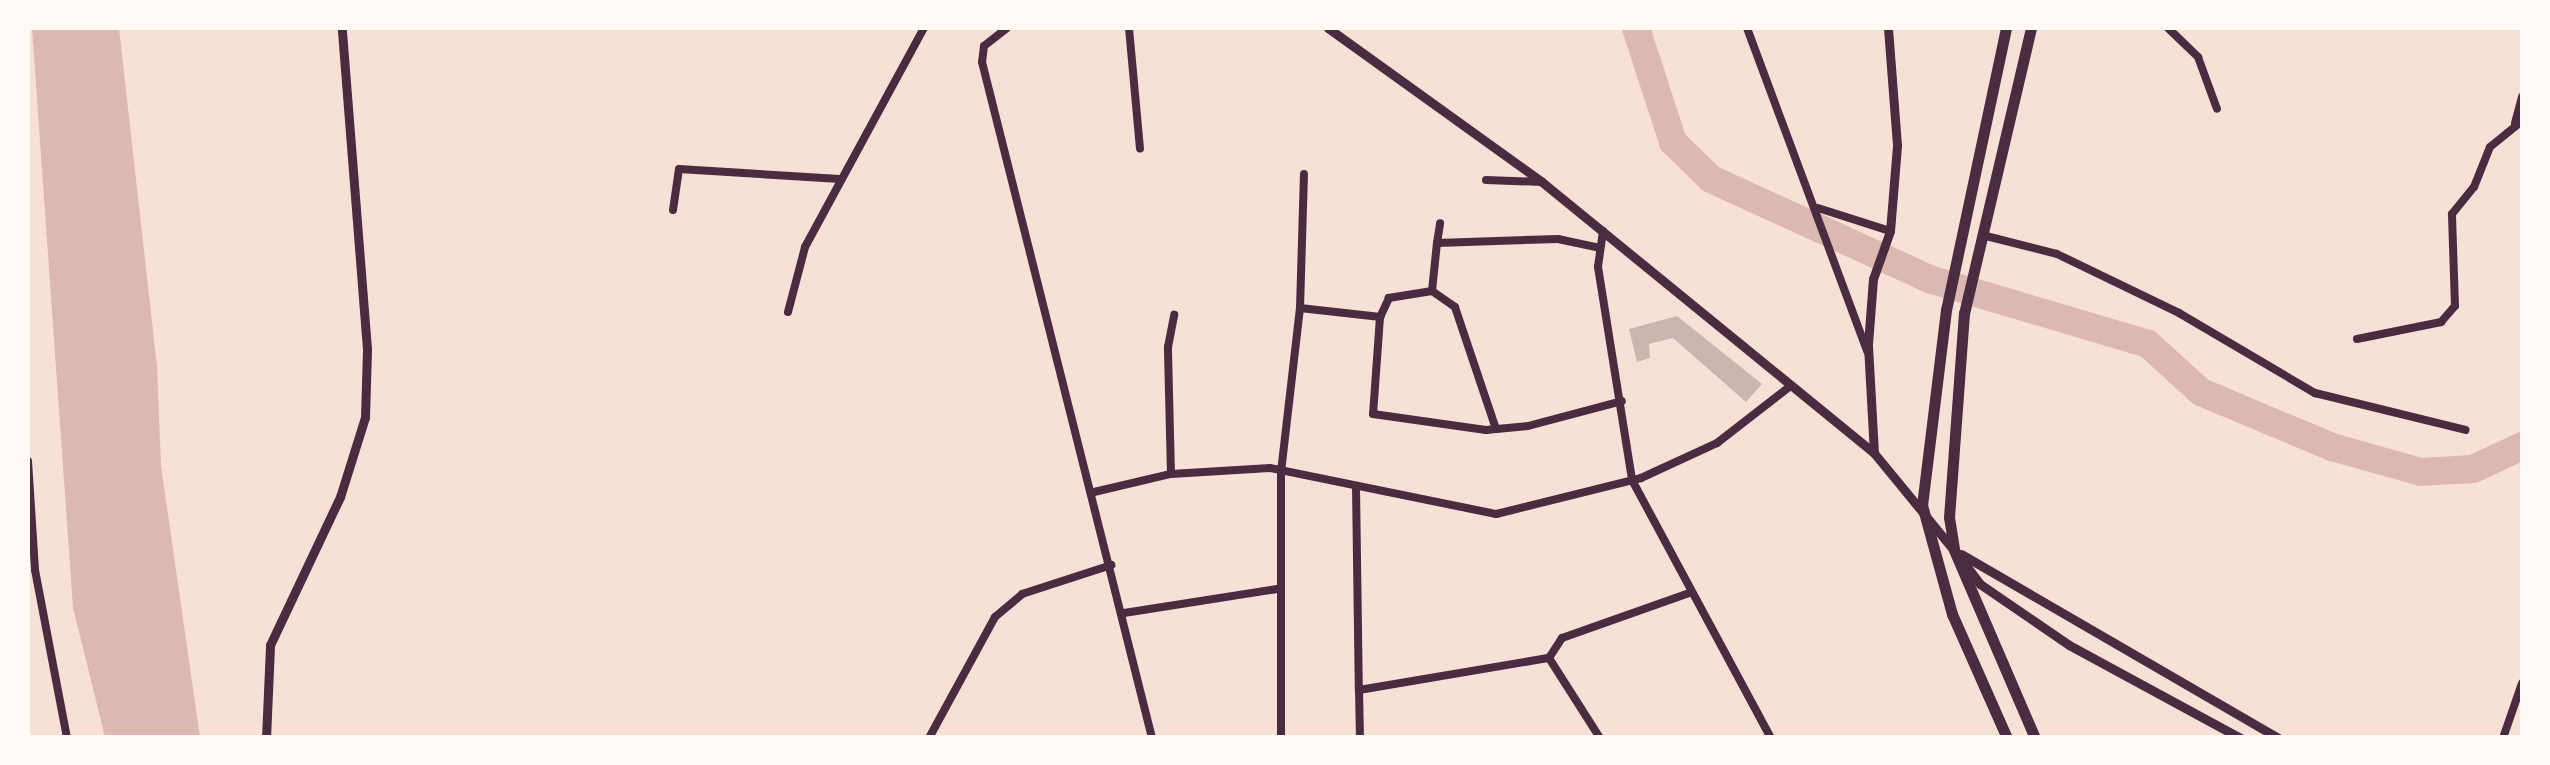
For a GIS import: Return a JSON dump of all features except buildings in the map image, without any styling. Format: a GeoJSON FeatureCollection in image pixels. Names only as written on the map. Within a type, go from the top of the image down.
{"type":"FeatureCollection","features":[{"type":"Feature","properties":{"kind":"main road"},"geometry":{"type":"LineString","coordinates":[[2004,731],[1952,614],[1922,505],[1946,310],[2006,28]]}},
{"type":"Feature","properties":{"kind":"main road"},"geometry":{"type":"LineString","coordinates":[[2031,28],[1964,312],[1949,517],[1954,550],[2035,738]]}},
{"type":"Feature","properties":{"kind":"street"},"geometry":{"type":"LineString","coordinates":[[266,738],[270,645],[340,497],[364,417],[367,349],[342,28]]}},
{"type":"Feature","properties":{"kind":"street"},"geometry":{"type":"LineString","coordinates":[[788,312],[805,247],[924,28]]}},
{"type":"Feature","properties":{"kind":"street"},"geometry":{"type":"LineString","coordinates":[[1007,28],[984,46],[982,62],[1094,492],[1152,738]]}},
{"type":"Feature","properties":{"kind":"street"},"geometry":{"type":"LineString","coordinates":[[1128,28],[1140,148]]}},
{"type":"Feature","properties":{"kind":"street"},"geometry":{"type":"LineString","coordinates":[[1328,28],[1342,32],[1542,182],[1788,388],[1874,452],[1922,505],[1954,550],[2006,604],[2240,738]]}},
{"type":"Feature","properties":{"kind":"street"},"geometry":{"type":"LineString","coordinates":[[1747,28],[1842,273],[1869,359]]}},
{"type":"Feature","properties":{"kind":"street"},"geometry":{"type":"LineString","coordinates":[[1874,452],[1869,359],[1873,279],[1890,230],[1897,145],[1888,28]]}},
{"type":"Feature","properties":{"kind":"street"},"geometry":{"type":"LineString","coordinates":[[2168,28],[2198,58],[2218,109]]}},
{"type":"Feature","properties":{"kind":"street"},"geometry":{"type":"LineString","coordinates":[[2358,340],[2441,322],[2455,306],[2452,214],[2474,187],[2490,147],[2519,122],[2522,97]]}},
{"type":"Feature","properties":{"kind":"street"},"geometry":{"type":"LineString","coordinates":[[673,210],[680,169],[840,180]]}},
{"type":"Feature","properties":{"kind":"street"},"geometry":{"type":"LineString","coordinates":[[1282,738],[1277,589],[1281,472],[1300,308],[1304,174]]}},
{"type":"Feature","properties":{"kind":"street"},"geometry":{"type":"LineString","coordinates":[[1486,180],[1542,182]]}},
{"type":"Feature","properties":{"kind":"street"},"geometry":{"type":"LineString","coordinates":[[1816,208],[1890,230]]}},
{"type":"Feature","properties":{"kind":"street"},"geometry":{"type":"LineString","coordinates":[[1432,292],[1440,223]]}},
{"type":"Feature","properties":{"kind":"street"},"geometry":{"type":"LineString","coordinates":[[1603,231],[1596,246],[1632,480],[1689,593],[1771,738]]}},
{"type":"Feature","properties":{"kind":"street"},"geometry":{"type":"LineString","coordinates":[[1982,235],[2056,254],[2109,279],[2315,393],[2466,430]]}},
{"type":"Feature","properties":{"kind":"street"},"geometry":{"type":"LineString","coordinates":[[1436,243],[1558,239],[1596,246]]}},
{"type":"Feature","properties":{"kind":"street"},"geometry":{"type":"LineString","coordinates":[[1496,429],[1455,307],[1432,292],[1389,298],[1380,316],[1373,414],[1496,429],[1622,401]]}},
{"type":"Feature","properties":{"kind":"street"},"geometry":{"type":"LineString","coordinates":[[1300,308],[1380,316]]}},
{"type":"Feature","properties":{"kind":"street"},"geometry":{"type":"LineString","coordinates":[[1171,474],[1168,347],[1174,314]]}},
{"type":"Feature","properties":{"kind":"street"},"geometry":{"type":"LineString","coordinates":[[1094,492],[1171,474],[1281,472],[1496,514],[1632,480],[1717,443],[1788,388]]}},
{"type":"Feature","properties":{"kind":"street"},"geometry":{"type":"LineString","coordinates":[[28,461],[35,570],[67,738]]}},
{"type":"Feature","properties":{"kind":"street"},"geometry":{"type":"LineString","coordinates":[[1356,487],[1360,738]]}},
{"type":"Feature","properties":{"kind":"street"},"geometry":{"type":"LineString","coordinates":[[1954,550],[2278,738]]}},
{"type":"Feature","properties":{"kind":"street"},"geometry":{"type":"LineString","coordinates":[[930,738],[995,617],[1022,594],[1111,565]]}},
{"type":"Feature","properties":{"kind":"street"},"geometry":{"type":"LineString","coordinates":[[1124,613],[1277,589]]}},
{"type":"Feature","properties":{"kind":"street"},"geometry":{"type":"LineString","coordinates":[[1359,690],[1549,658],[1562,638],[1689,593]]}},
{"type":"Feature","properties":{"kind":"street"},"geometry":{"type":"LineString","coordinates":[[1549,658],[1600,738]]}},
{"type":"Feature","properties":{"kind":"street"},"geometry":{"type":"LineString","coordinates":[[2503,738],[2522,683]]}},
{"type":"Feature","properties":{"kind":"street"},"geometry":{"type":"LineString","coordinates":[[1993,738],[2004,731]]}},
{"type":"Feature","properties":{"kind":"shaded area"},"geometry":{"type":"Polygon","coordinates":[[[32,28],[119,28],[157,366],[161,466],[200,737],[105,737],[73,608],[32,28]]]}},
{"type":"Feature","properties":{"kind":"waterway"},"geometry":{"type":"LineString","coordinates":[[1636,28],[1673,142],[1711,179],[1929,279],[2148,344],[2201,392],[2332,447],[2421,472],[2473,469],[2522,446]]}}]}
